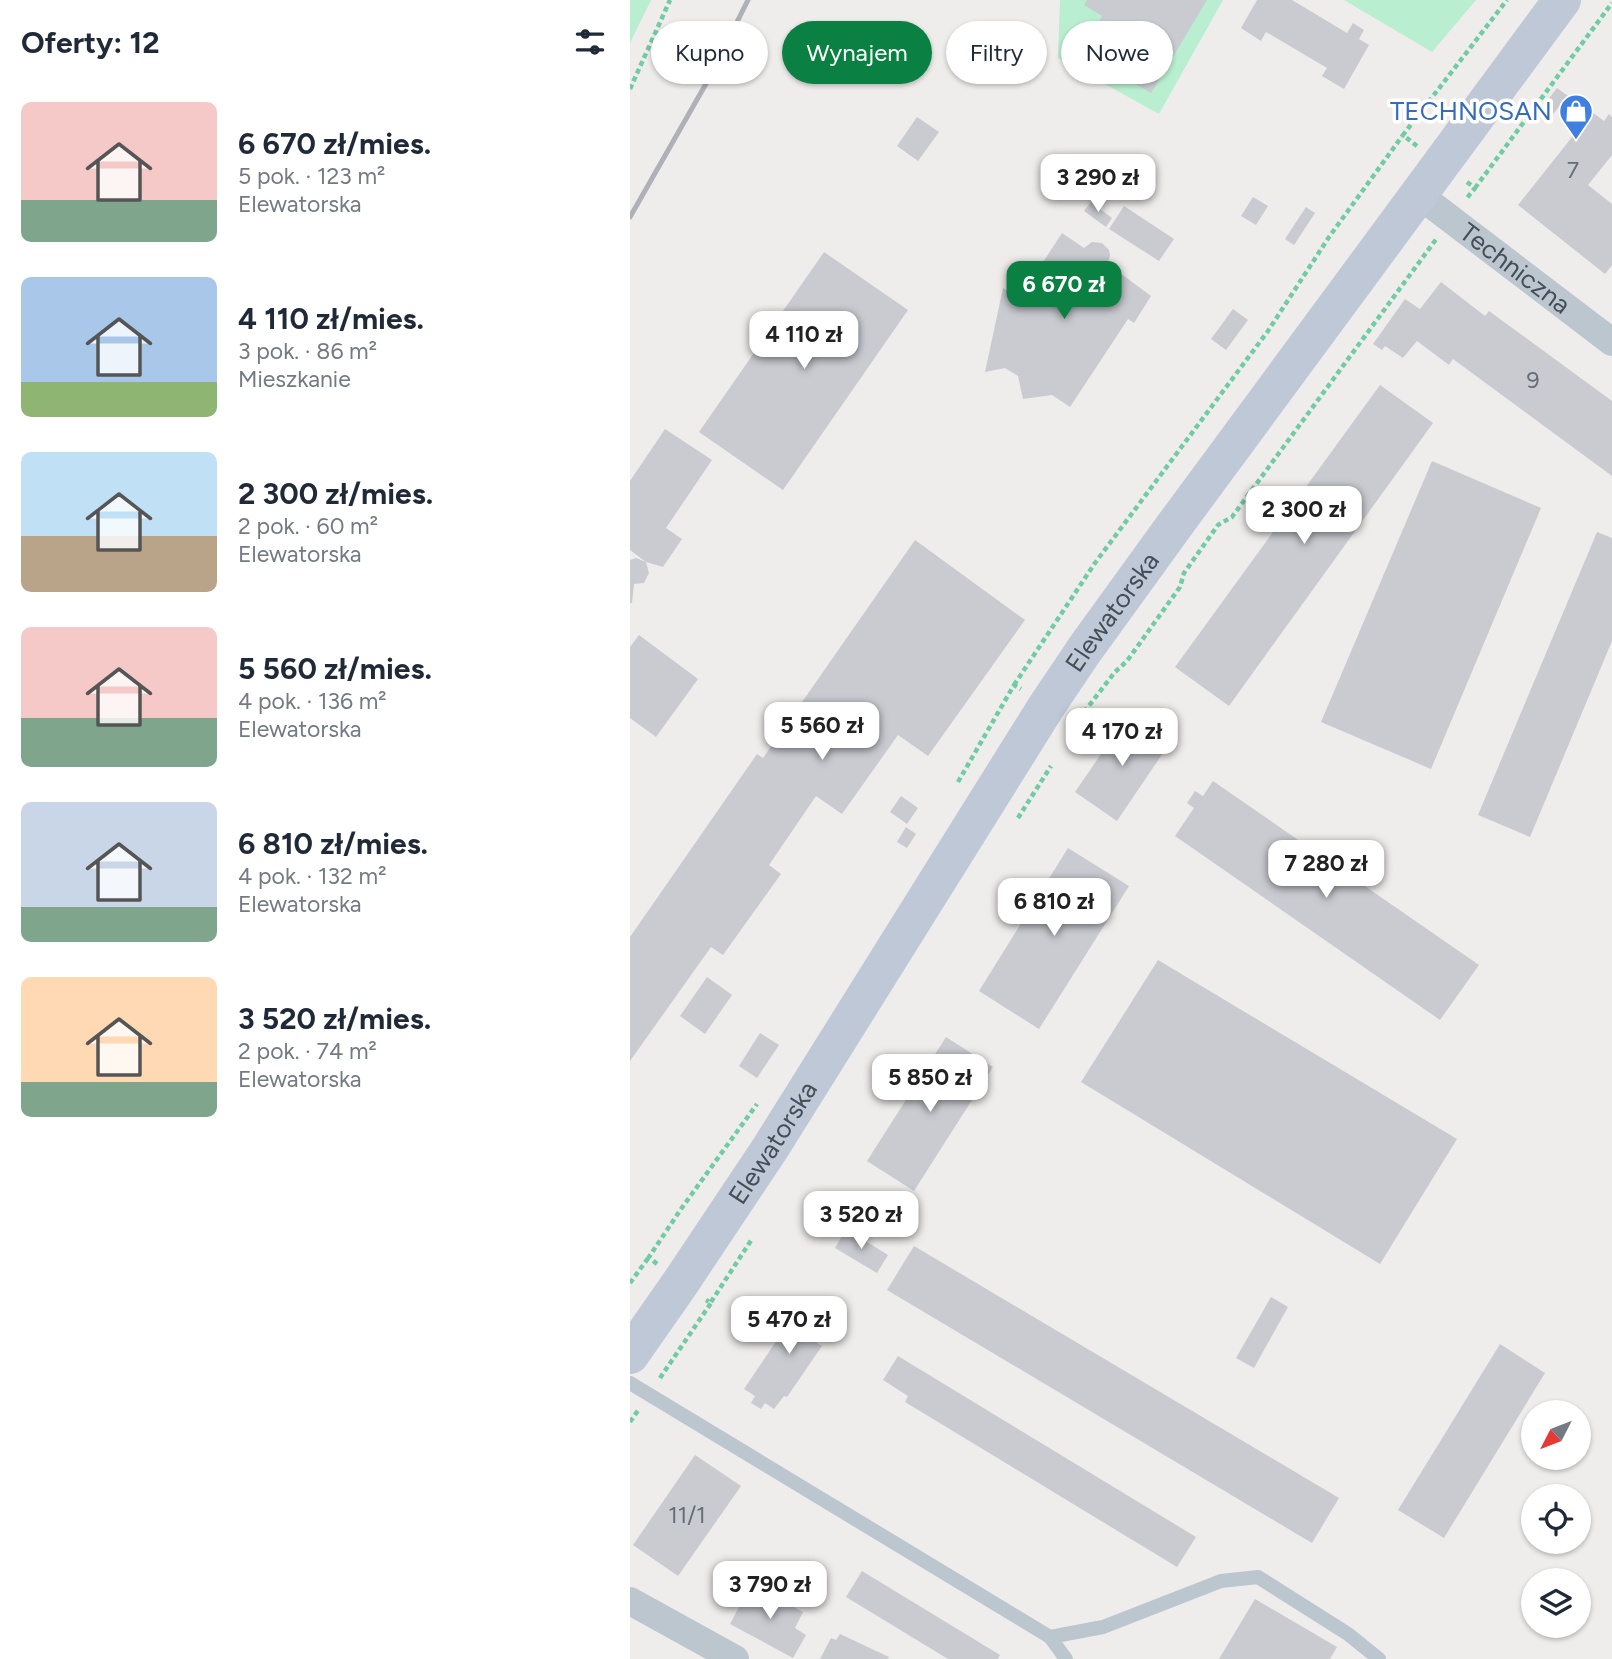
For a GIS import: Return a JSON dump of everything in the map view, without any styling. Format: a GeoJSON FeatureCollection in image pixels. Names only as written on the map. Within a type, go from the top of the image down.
{"type":"FeatureCollection","features":[{"type":"Feature","properties":{"kind":"street","name":"Elewatorska"},"geometry":{"type":"LineString","coordinates":[[630,1356],[771,1146],[1085,649],[1562,0]]}},
{"type":"Feature","properties":{"kind":"street","name":"Techniczna"},"geometry":{"type":"LineString","coordinates":[[1419,195],[1612,342]]}},
{"type":"Feature","properties":{"kind":"street"},"geometry":{"type":"LineString","coordinates":[[630,1601],[735,1659]]}},
{"type":"Feature","properties":{"kind":"lane"},"geometry":{"type":"LineString","coordinates":[[630,1383],[1051,1637],[1066,1659]]}},
{"type":"Feature","properties":{"kind":"lane"},"geometry":{"type":"LineString","coordinates":[[1051,1637],[1103,1627],[1221,1581],[1258,1577],[1348,1634],[1379,1659]]}},
{"type":"Feature","properties":{"kind":"path"},"geometry":{"type":"LineString","coordinates":[[630,89],[670,0]]}},
{"type":"Feature","properties":{"kind":"path"},"geometry":{"type":"LineString","coordinates":[[1475,188],[1612,3]]}},
{"type":"Feature","properties":{"kind":"path"},"geometry":{"type":"LineString","coordinates":[[1014,685],[1095,564],[1269,331],[1329,237],[1403,135]]}},
{"type":"Feature","properties":{"kind":"path"},"geometry":{"type":"LineString","coordinates":[[630,1283],[649,1257]]}},
{"type":"Feature","properties":{"kind":"green space"},"geometry":{"type":"Polygon","coordinates":[[[630,0],[651,0],[630,43],[630,0]]]}},
{"type":"Feature","properties":{"kind":"green space"},"geometry":{"type":"Polygon","coordinates":[[[1060,0],[1223,0],[1159,114],[1105,84],[1173,84],[1173,21],[1061,21],[1061,60],[1058,58],[1060,0]]]}},
{"type":"Feature","properties":{"kind":"green space"},"geometry":{"type":"Polygon","coordinates":[[[1344,0],[1476,0],[1432,52],[1344,0]]]}},
{"type":"Feature","properties":{"kind":"building"},"geometry":{"type":"Polygon","coordinates":[[[1087,0],[1207,0],[1173,56],[1173,21],[1099,21],[1102,16],[1084,5],[1087,0]]]}},
{"type":"Feature","properties":{"kind":"building"},"geometry":{"type":"Polygon","coordinates":[[[1257,0],[1292,0],[1347,33],[1353,23],[1364,30],[1359,39],[1369,45],[1344,89],[1322,76],[1327,68],[1266,32],[1261,41],[1241,28],[1257,0]]]}},
{"type":"Feature","properties":{"kind":"building"},"geometry":{"type":"Polygon","coordinates":[[[1136,84],[1156,84],[1151,93],[1136,84]]]}},
{"type":"Feature","properties":{"kind":"building"},"geometry":{"type":"Polygon","coordinates":[[[1557,88],[1568,96],[1553,114],[1543,106],[1557,88]]]}},
{"type":"Feature","properties":{"kind":"building"},"geometry":{"type":"Polygon","coordinates":[[[1592,112],[1604,121],[1609,114],[1612,117],[1612,155],[1588,185],[1612,204],[1612,265],[1605,274],[1518,205],[1592,112]]]}},
{"type":"Feature","properties":{"kind":"building"},"geometry":{"type":"Polygon","coordinates":[[[917,117],[939,132],[918,161],[897,146],[917,117]]]}},
{"type":"Feature","properties":{"kind":"building"},"geometry":{"type":"Polygon","coordinates":[[[1253,197],[1268,206],[1256,225],[1241,216],[1253,197]]]}},
{"type":"Feature","properties":{"kind":"building"},"geometry":{"type":"Polygon","coordinates":[[[1091,202],[1112,218],[1106,227],[1084,211],[1091,202]]]}},
{"type":"Feature","properties":{"kind":"building"},"geometry":{"type":"Polygon","coordinates":[[[1124,206],[1174,239],[1159,261],[1109,229],[1124,206]]]}},
{"type":"Feature","properties":{"kind":"building"},"geometry":{"type":"Polygon","coordinates":[[[1306,207],[1315,213],[1294,245],[1285,239],[1306,207]]]}},
{"type":"Feature","properties":{"kind":"building"},"geometry":{"type":"Polygon","coordinates":[[[1062,233],[1084,248],[1092,242],[1102,243],[1109,250],[1108,264],[1151,296],[1134,323],[1128,319],[1070,407],[1052,395],[1023,399],[1018,376],[1005,368],[985,372],[1003,288],[1025,302],[1040,281],[1034,276],[1062,233]]]}},
{"type":"Feature","properties":{"kind":"building"},"geometry":{"type":"Polygon","coordinates":[[[824,252],[908,310],[783,490],[699,432],[824,252]]]}},
{"type":"Feature","properties":{"kind":"building"},"geometry":{"type":"Polygon","coordinates":[[[1441,282],[1485,316],[1489,311],[1612,401],[1612,476],[1453,359],[1449,365],[1417,341],[1403,358],[1385,346],[1382,350],[1373,344],[1405,299],[1420,309],[1441,282]]]}},
{"type":"Feature","properties":{"kind":"building"},"geometry":{"type":"Polygon","coordinates":[[[1233,309],[1248,320],[1226,350],[1211,339],[1233,309]]]}},
{"type":"Feature","properties":{"kind":"building"},"geometry":{"type":"Polygon","coordinates":[[[1380,385],[1433,423],[1229,706],[1175,667],[1380,385]]]}},
{"type":"Feature","properties":{"kind":"building"},"geometry":{"type":"Polygon","coordinates":[[[665,429],[712,460],[666,528],[682,539],[663,567],[646,562],[630,550],[630,481],[665,429]]]}},
{"type":"Feature","properties":{"kind":"building"},"geometry":{"type":"Polygon","coordinates":[[[1432,461],[1541,508],[1431,769],[1321,722],[1432,461]]]}},
{"type":"Feature","properties":{"kind":"building"},"geometry":{"type":"Polygon","coordinates":[[[1597,532],[1612,538],[1612,641],[1530,837],[1478,815],[1597,532]]]}},
{"type":"Feature","properties":{"kind":"building"},"geometry":{"type":"Polygon","coordinates":[[[915,540],[1025,620],[928,756],[898,735],[842,814],[816,796],[769,865],[781,874],[723,955],[711,947],[630,1061],[630,937],[757,754],[763,758],[915,540]]]}},
{"type":"Feature","properties":{"kind":"building"},"geometry":{"type":"Polygon","coordinates":[[[636,558],[646,562],[649,573],[644,583],[634,584],[630,603],[630,560],[636,558]]]}},
{"type":"Feature","properties":{"kind":"building"},"geometry":{"type":"Polygon","coordinates":[[[639,635],[698,679],[656,737],[630,718],[630,647],[639,635]]]}},
{"type":"Feature","properties":{"kind":"building"},"geometry":{"type":"Polygon","coordinates":[[[1125,719],[1141,729],[1148,719],[1160,726],[1153,737],[1167,747],[1117,821],[1075,792],[1125,719]]]}},
{"type":"Feature","properties":{"kind":"building"},"geometry":{"type":"Polygon","coordinates":[[[1213,781],[1479,965],[1440,1020],[1175,836],[1194,808],[1187,803],[1195,791],[1203,796],[1213,781]]]}},
{"type":"Feature","properties":{"kind":"building"},"geometry":{"type":"Polygon","coordinates":[[[901,796],[918,808],[907,824],[890,812],[901,796]]]}},
{"type":"Feature","properties":{"kind":"building"},"geometry":{"type":"Polygon","coordinates":[[[906,827],[916,834],[907,848],[897,842],[906,827]]]}},
{"type":"Feature","properties":{"kind":"building"},"geometry":{"type":"Polygon","coordinates":[[[1068,848],[1129,886],[1039,1029],[979,991],[1068,848]]]}},
{"type":"Feature","properties":{"kind":"building"},"geometry":{"type":"Polygon","coordinates":[[[1158,960],[1457,1139],[1380,1264],[1081,1082],[1158,960]]]}},
{"type":"Feature","properties":{"kind":"building"},"geometry":{"type":"Polygon","coordinates":[[[707,977],[732,995],[705,1034],[680,1016],[707,977]]]}},
{"type":"Feature","properties":{"kind":"building"},"geometry":{"type":"Polygon","coordinates":[[[760,1033],[779,1045],[757,1078],[739,1066],[760,1033]]]}},
{"type":"Feature","properties":{"kind":"building"},"geometry":{"type":"Polygon","coordinates":[[[946,1037],[993,1067],[914,1191],[867,1161],[946,1037]]]}},
{"type":"Feature","properties":{"kind":"building"},"geometry":{"type":"Polygon","coordinates":[[[846,1229],[888,1255],[877,1273],[835,1248],[846,1229]]]}},
{"type":"Feature","properties":{"kind":"building"},"geometry":{"type":"Polygon","coordinates":[[[914,1246],[1339,1498],[1312,1543],[887,1290],[914,1246]]]}},
{"type":"Feature","properties":{"kind":"building"},"geometry":{"type":"Polygon","coordinates":[[[1271,1297],[1288,1307],[1254,1368],[1236,1358],[1271,1297]]]}},
{"type":"Feature","properties":{"kind":"building"},"geometry":{"type":"Polygon","coordinates":[[[805,1299],[834,1319],[817,1343],[822,1346],[787,1397],[784,1396],[774,1409],[765,1403],[761,1409],[751,1403],[755,1396],[744,1389],[787,1325],[784,1322],[788,1315],[792,1317],[805,1299]]]}},
{"type":"Feature","properties":{"kind":"building"},"geometry":{"type":"Polygon","coordinates":[[[1500,1344],[1545,1373],[1528,1400],[1521,1400],[1521,1412],[1444,1538],[1398,1510],[1500,1344]]]}},
{"type":"Feature","properties":{"kind":"building"},"geometry":{"type":"Polygon","coordinates":[[[898,1356],[1196,1537],[1177,1567],[905,1402],[908,1396],[883,1380],[898,1356]]]}},
{"type":"Feature","properties":{"kind":"building"},"geometry":{"type":"Polygon","coordinates":[[[695,1455],[741,1486],[678,1576],[633,1545],[695,1455]]]}},
{"type":"Feature","properties":{"kind":"building"},"geometry":{"type":"Polygon","coordinates":[[[862,1571],[1000,1655],[998,1659],[948,1659],[846,1597],[862,1571]]]}},
{"type":"Feature","properties":{"kind":"building"},"geometry":{"type":"Polygon","coordinates":[[[751,1584],[803,1612],[795,1628],[806,1635],[793,1658],[730,1624],[751,1584]]]}},
{"type":"Feature","properties":{"kind":"building"},"geometry":{"type":"Polygon","coordinates":[[[1255,1599],[1337,1647],[1330,1659],[1219,1659],[1255,1599]]]}},
{"type":"Feature","properties":{"kind":"building"},"geometry":{"type":"Polygon","coordinates":[[[840,1634],[889,1657],[820,1659],[831,1638],[836,1640],[840,1634]]]}},
{"type":"Feature","properties":{"kind":"railway"},"geometry":{"type":"LineString","coordinates":[[630,217],[707,82],[748,0]]}},
{"type":"Feature","properties":{"kind":"place","name":"TECHNOSAN"},"geometry":{"type":"Point","coordinates":[1576,141]}}]}
